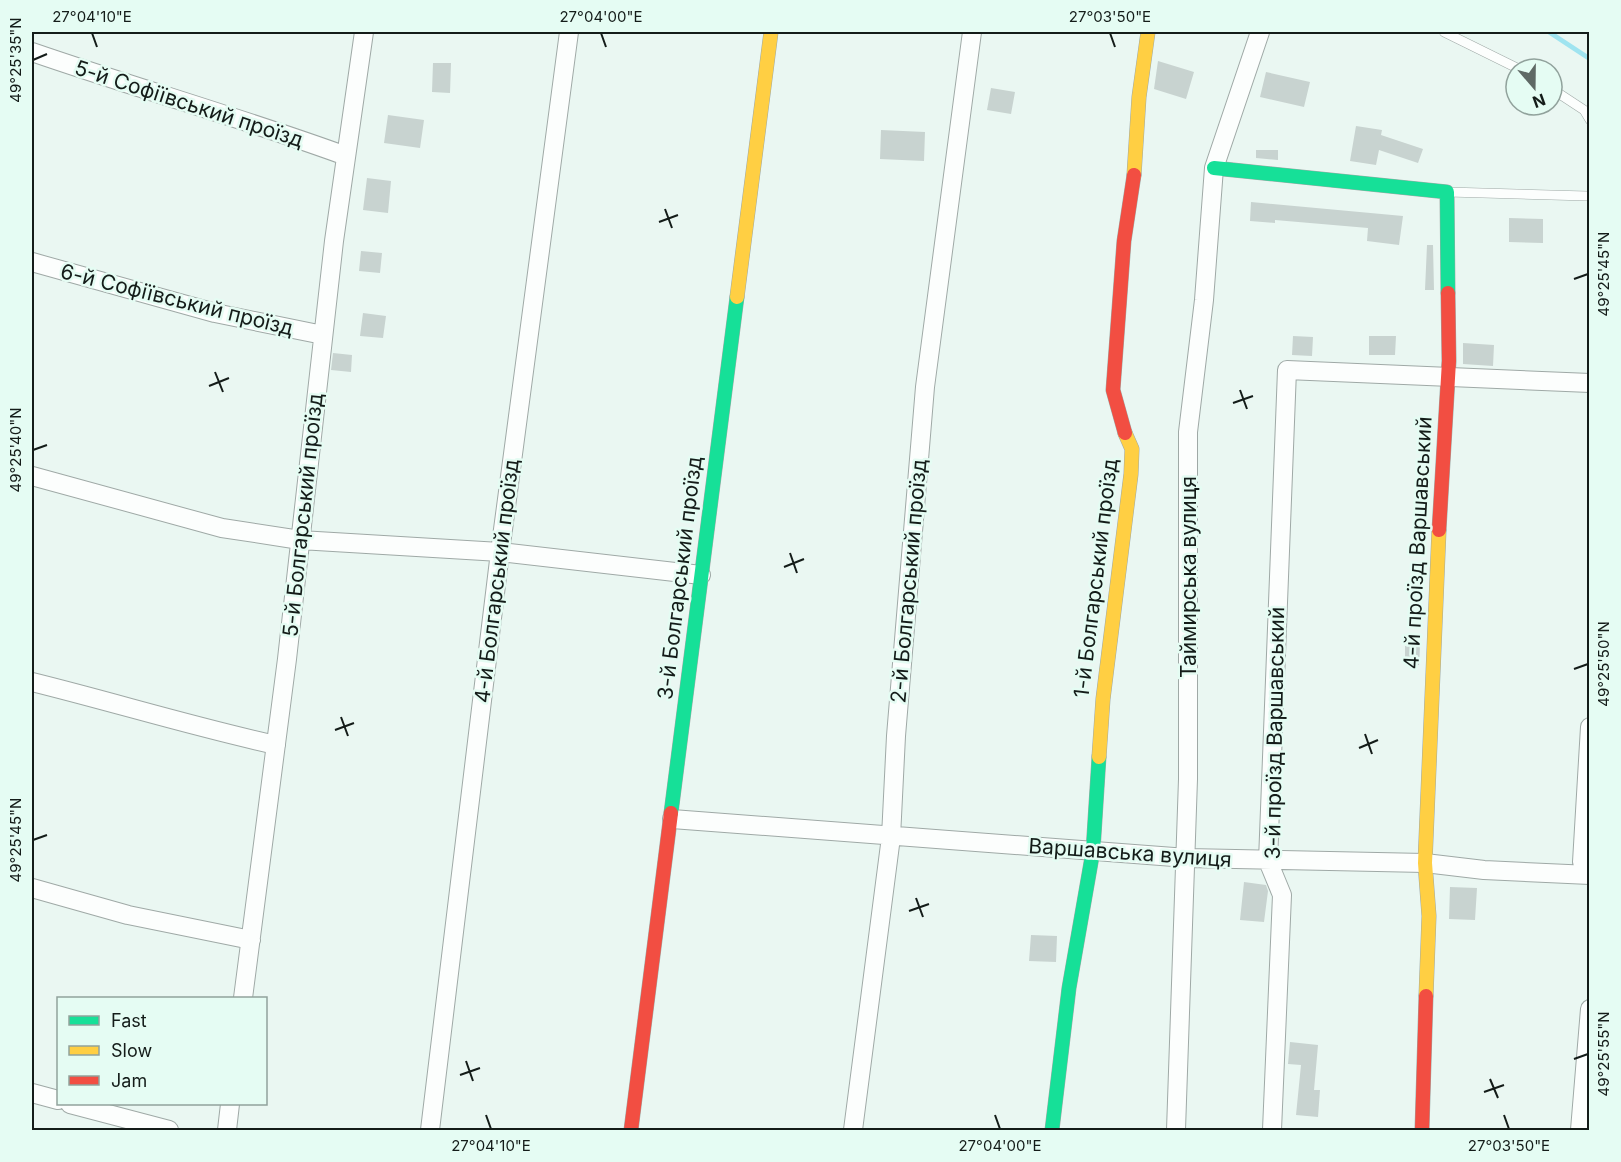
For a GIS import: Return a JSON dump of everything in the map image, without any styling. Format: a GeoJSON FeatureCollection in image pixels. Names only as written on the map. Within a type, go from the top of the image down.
{"type":"FeatureCollection","features":[{"type":"Feature","properties":{"kind":"street","name":"5-й Болгарський проїзд"},"geometry":{"type":"LineString","coordinates":[[243,997],[276,745],[323,335],[364,32]]}},
{"type":"Feature","properties":{"kind":"street","name":"4-й Болгарський проїзд"},"geometry":{"type":"LineString","coordinates":[[430,1131],[500,552],[569,32]]}},
{"type":"Feature","properties":{"kind":"street","name":"3-й Болгарський проїзд"},"geometry":{"type":"LineString","coordinates":[[631,1131],[771,32]]}},
{"type":"Feature","properties":{"kind":"street","name":"2-й Болгарський проїзд"},"geometry":{"type":"LineString","coordinates":[[853,1131],[891,837],[896,736],[925,387],[972,32]]}},
{"type":"Feature","properties":{"kind":"street","name":"1-й Болгарський проїзд"},"geometry":{"type":"LineString","coordinates":[[1052,1131],[1069,988],[1093,850],[1103,699],[1131,474],[1132,449],[1119,419],[1113,390],[1124,241],[1134,174],[1138,97],[1149,32]]}},
{"type":"Feature","properties":{"kind":"street","name":"Таймирська вулиця"},"geometry":{"type":"LineString","coordinates":[[1176,1131],[1187,858],[1190,657],[1188,432],[1204,300],[1214,168],[1260,32]]}},
{"type":"Feature","properties":{"kind":"street","name":"5-й Софіївський проїзд"},"geometry":{"type":"LineString","coordinates":[[32,52],[142,90],[266,126],[346,156]]}},
{"type":"Feature","properties":{"kind":"street"},"geometry":{"type":"LineString","coordinates":[[1214,168],[1447,192]]}},
{"type":"Feature","properties":{"kind":"street","name":"4-й проїзд Варшавський"},"geometry":{"type":"LineString","coordinates":[[1422,1131],[1429,916],[1425,863],[1446,379],[1449,361],[1447,192]]}},
{"type":"Feature","properties":{"kind":"street","name":"6-й Софіївський проїзд"},"geometry":{"type":"LineString","coordinates":[[32,262],[215,313],[323,335]]}},
{"type":"Feature","properties":{"kind":"street","name":"3-й проїзд Варшавський"},"geometry":{"type":"LineString","coordinates":[[1272,1131],[1282,895],[1268,861],[1287,370],[1446,379]]}},
{"type":"Feature","properties":{"kind":"street"},"geometry":{"type":"LineString","coordinates":[[1446,379],[1590,383]]}},
{"type":"Feature","properties":{"kind":"street"},"geometry":{"type":"LineString","coordinates":[[32,477],[222,528],[300,540],[500,552],[701,575]]}},
{"type":"Feature","properties":{"kind":"street"},"geometry":{"type":"LineString","coordinates":[[32,682],[106,700],[186,725],[276,745]]}},
{"type":"Feature","properties":{"kind":"street"},"geometry":{"type":"LineString","coordinates":[[1590,727],[1582,862],[1590,869]]}},
{"type":"Feature","properties":{"kind":"street","name":"Варшавська вулиця"},"geometry":{"type":"LineString","coordinates":[[672,819],[1187,858],[1425,863],[1484,870],[1590,875]]}},
{"type":"Feature","properties":{"kind":"street"},"geometry":{"type":"LineString","coordinates":[[32,888],[128,915],[251,940]]}},
{"type":"Feature","properties":{"kind":"street"},"geometry":{"type":"LineString","coordinates":[[1580,1131],[1590,1009]]}},
{"type":"Feature","properties":{"kind":"street"},"geometry":{"type":"LineString","coordinates":[[32,1093],[57,1100]]}},
{"type":"Feature","properties":{"kind":"street"},"geometry":{"type":"LineString","coordinates":[[74,1105],[169,1131]]}},
{"type":"Feature","properties":{"kind":"street"},"geometry":{"type":"LineString","coordinates":[[227,1131],[230,1105]]}},
{"type":"Feature","properties":{"kind":"lane"},"geometry":{"type":"LineString","coordinates":[[1444,32],[1504,62]]}},
{"type":"Feature","properties":{"kind":"lane"},"geometry":{"type":"LineString","coordinates":[[1564,97],[1584,110],[1590,120]]}},
{"type":"Feature","properties":{"kind":"lane"},"geometry":{"type":"LineString","coordinates":[[1447,192],[1589,196]]}},
{"type":"Feature","properties":{"kind":"building"},"geometry":{"type":"Polygon","coordinates":[[[1158,61],[1194,72],[1186,99],[1154,89],[1158,61]]]}},
{"type":"Feature","properties":{"kind":"building"},"geometry":{"type":"Polygon","coordinates":[[[433,63],[451,63],[450,93],[432,92],[433,63]]]}},
{"type":"Feature","properties":{"kind":"building"},"geometry":{"type":"Polygon","coordinates":[[[1266,72],[1310,82],[1304,107],[1260,97],[1266,72]]]}},
{"type":"Feature","properties":{"kind":"building"},"geometry":{"type":"Polygon","coordinates":[[[991,88],[1015,92],[1011,114],[987,110],[991,88]]]}},
{"type":"Feature","properties":{"kind":"building"},"geometry":{"type":"Polygon","coordinates":[[[388,115],[424,120],[420,148],[384,143],[388,115]]]}},
{"type":"Feature","properties":{"kind":"building"},"geometry":{"type":"Polygon","coordinates":[[[1356,126],[1382,130],[1381,135],[1423,149],[1418,163],[1379,150],[1376,165],[1350,161],[1356,126]]]}},
{"type":"Feature","properties":{"kind":"building"},"geometry":{"type":"Polygon","coordinates":[[[881,130],[925,132],[924,161],[880,159],[881,130]]]}},
{"type":"Feature","properties":{"kind":"building"},"geometry":{"type":"Polygon","coordinates":[[[1256,150],[1278,150],[1278,160],[1256,158],[1256,150]]]}},
{"type":"Feature","properties":{"kind":"building"},"geometry":{"type":"Polygon","coordinates":[[[367,178],[391,181],[388,213],[363,210],[367,178]]]}},
{"type":"Feature","properties":{"kind":"building"},"geometry":{"type":"Polygon","coordinates":[[[1251,202],[1403,216],[1399,245],[1367,241],[1368,228],[1275,220],[1275,223],[1250,221],[1251,202]]]}},
{"type":"Feature","properties":{"kind":"building"},"geometry":{"type":"Polygon","coordinates":[[[1509,218],[1543,219],[1543,243],[1509,242],[1509,218]]]}},
{"type":"Feature","properties":{"kind":"building"},"geometry":{"type":"Polygon","coordinates":[[[1427,245],[1433,245],[1434,290],[1425,290],[1427,245]]]}},
{"type":"Feature","properties":{"kind":"building"},"geometry":{"type":"Polygon","coordinates":[[[361,251],[382,253],[380,273],[359,271],[361,251]]]}},
{"type":"Feature","properties":{"kind":"building"},"geometry":{"type":"Polygon","coordinates":[[[363,313],[386,316],[383,338],[360,336],[363,313]]]}},
{"type":"Feature","properties":{"kind":"building"},"geometry":{"type":"Polygon","coordinates":[[[1293,336],[1313,337],[1312,356],[1292,355],[1293,336]]]}},
{"type":"Feature","properties":{"kind":"building"},"geometry":{"type":"Polygon","coordinates":[[[1369,336],[1396,336],[1395,355],[1369,355],[1369,336]]]}},
{"type":"Feature","properties":{"kind":"building"},"geometry":{"type":"Polygon","coordinates":[[[1463,343],[1494,345],[1493,366],[1463,364],[1463,343]]]}},
{"type":"Feature","properties":{"kind":"building"},"geometry":{"type":"Polygon","coordinates":[[[333,353],[352,355],[351,372],[331,370],[333,353]]]}},
{"type":"Feature","properties":{"kind":"building"},"geometry":{"type":"Polygon","coordinates":[[[1405,646],[1420,646],[1419,665],[1405,665],[1405,646]]]}},
{"type":"Feature","properties":{"kind":"building"},"geometry":{"type":"Polygon","coordinates":[[[1244,882],[1266,885],[1268,891],[1264,922],[1240,920],[1244,882]]]}},
{"type":"Feature","properties":{"kind":"building"},"geometry":{"type":"Polygon","coordinates":[[[1450,887],[1477,888],[1475,920],[1449,919],[1450,887]]]}},
{"type":"Feature","properties":{"kind":"building"},"geometry":{"type":"Polygon","coordinates":[[[1031,935],[1057,936],[1056,962],[1029,961],[1031,935]]]}},
{"type":"Feature","properties":{"kind":"building"},"geometry":{"type":"Polygon","coordinates":[[[1290,1042],[1318,1045],[1314,1090],[1320,1090],[1318,1117],[1296,1115],[1301,1065],[1288,1064],[1290,1042]]]}},
{"type":"Feature","properties":{"kind":"waterway"},"geometry":{"type":"LineString","coordinates":[[1549,32],[1590,59]]}},
{"type":"Feature","properties":{"kind":"traffic: fast"},"geometry":{"type":"LineString","coordinates":[[1214,168],[1447,192],[1448,293]]}},
{"type":"Feature","properties":{"kind":"traffic: fast"},"geometry":{"type":"LineString","coordinates":[[671,813],[737,297]]}},
{"type":"Feature","properties":{"kind":"traffic: fast"},"geometry":{"type":"LineString","coordinates":[[1052,1130],[1069,988],[1093,851],[1099,757]]}},
{"type":"Feature","properties":{"kind":"traffic: slow"},"geometry":{"type":"LineString","coordinates":[[737,297],[771,32]]}},
{"type":"Feature","properties":{"kind":"traffic: slow"},"geometry":{"type":"LineString","coordinates":[[1134,175],[1139,97],[1148,32]]}},
{"type":"Feature","properties":{"kind":"traffic: slow"},"geometry":{"type":"LineString","coordinates":[[1099,757],[1103,699],[1131,474],[1132,449],[1125,433]]}},
{"type":"Feature","properties":{"kind":"traffic: slow"},"geometry":{"type":"LineString","coordinates":[[1426,996],[1429,916],[1425,863],[1439,530]]}},
{"type":"Feature","properties":{"kind":"traffic: jam"},"geometry":{"type":"LineString","coordinates":[[1125,433],[1113,390],[1124,241],[1134,175]]}},
{"type":"Feature","properties":{"kind":"traffic: jam"},"geometry":{"type":"LineString","coordinates":[[1439,530],[1449,361],[1448,293]]}},
{"type":"Feature","properties":{"kind":"traffic: jam"},"geometry":{"type":"LineString","coordinates":[[631,1130],[671,813]]}},
{"type":"Feature","properties":{"kind":"traffic: jam"},"geometry":{"type":"LineString","coordinates":[[1422,1130],[1426,996]]}}]}
